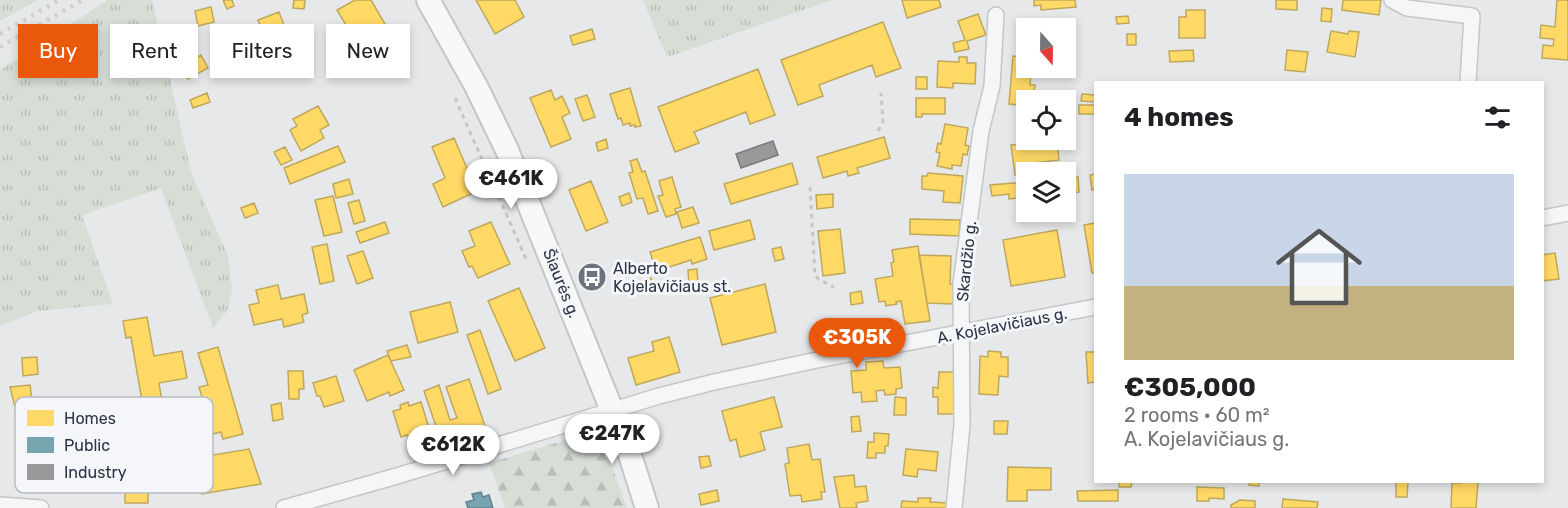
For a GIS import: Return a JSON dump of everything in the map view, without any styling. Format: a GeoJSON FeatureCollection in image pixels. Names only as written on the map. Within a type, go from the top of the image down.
{"type":"FeatureCollection","features":[{"type":"Feature","properties":{"kind":"main road","name":"Šiaurės g."},"geometry":{"type":"LineString","coordinates":[[428,0],[477,86],[507,150],[630,455],[647,508]]}},
{"type":"Feature","properties":{"kind":"street"},"geometry":{"type":"LineString","coordinates":[[1392,0],[1407,8],[1472,16],[1468,81]]}},
{"type":"Feature","properties":{"kind":"street","name":"Skardžio g."},"geometry":{"type":"LineString","coordinates":[[954,508],[962,425],[961,285],[981,131],[992,86],[996,15]]}},
{"type":"Feature","properties":{"kind":"street"},"geometry":{"type":"LineString","coordinates":[[1544,218],[1568,213]]}},
{"type":"Feature","properties":{"kind":"street","name":"A. Kojelavičiaus g."},"geometry":{"type":"LineString","coordinates":[[284,508],[714,382],[1094,307]]}},
{"type":"Feature","properties":{"kind":"street"},"geometry":{"type":"LineString","coordinates":[[0,505],[41,508]]}},
{"type":"Feature","properties":{"kind":"path"},"geometry":{"type":"LineString","coordinates":[[878,131],[884,121],[881,93]]}},
{"type":"Feature","properties":{"kind":"path"},"geometry":{"type":"LineString","coordinates":[[455,98],[530,267]]}},
{"type":"Feature","properties":{"kind":"path"},"geometry":{"type":"LineString","coordinates":[[810,187],[815,276],[834,287]]}},
{"type":"Feature","properties":{"kind":"green space"},"geometry":{"type":"Polygon","coordinates":[[[0,0],[38,0],[0,21],[0,0]]]}},
{"type":"Feature","properties":{"kind":"green space"},"geometry":{"type":"Polygon","coordinates":[[[108,0],[152,0],[157,24],[110,24],[110,78],[170,78],[191,172],[228,256],[232,291],[227,311],[213,328],[161,188],[82,215],[113,304],[38,311],[0,326],[0,70],[18,58],[18,78],[98,78],[98,24],[71,24],[108,0]]]}},
{"type":"Feature","properties":{"kind":"green space"},"geometry":{"type":"Polygon","coordinates":[[[643,0],[832,0],[667,57],[643,0]]]}},
{"type":"Feature","properties":{"kind":"green space"},"geometry":{"type":"Polygon","coordinates":[[[599,430],[627,508],[505,508],[489,463],[599,430]]]}},
{"type":"Feature","properties":{"kind":"building: Homes"},"geometry":{"type":"Polygon","coordinates":[[[223,0],[232,0],[234,6],[227,9],[223,0]]]}},
{"type":"Feature","properties":{"kind":"building: Homes"},"geometry":{"type":"Polygon","coordinates":[[[294,0],[305,0],[304,9],[293,8],[294,0]]]}},
{"type":"Feature","properties":{"kind":"building: Homes"},"geometry":{"type":"Polygon","coordinates":[[[355,0],[371,0],[385,24],[345,24],[337,10],[355,0]]]}},
{"type":"Feature","properties":{"kind":"building: Homes"},"geometry":{"type":"Polygon","coordinates":[[[476,0],[515,0],[524,17],[495,34],[476,0]]]}},
{"type":"Feature","properties":{"kind":"building: Homes"},"geometry":{"type":"Polygon","coordinates":[[[902,0],[939,0],[941,7],[907,18],[902,0]]]}},
{"type":"Feature","properties":{"kind":"building: Homes"},"geometry":{"type":"Polygon","coordinates":[[[1034,0],[1075,0],[1076,7],[1041,10],[1041,5],[1034,6],[1034,0]]]}},
{"type":"Feature","properties":{"kind":"building: Homes"},"geometry":{"type":"Polygon","coordinates":[[[1276,0],[1297,0],[1297,10],[1276,9],[1276,0]]]}},
{"type":"Feature","properties":{"kind":"building: Homes"},"geometry":{"type":"Polygon","coordinates":[[[1343,0],[1381,0],[1379,15],[1342,10],[1343,0]]]}},
{"type":"Feature","properties":{"kind":"building: Homes"},"geometry":{"type":"Polygon","coordinates":[[[1557,0],[1568,0],[1568,60],[1542,58],[1543,45],[1553,46],[1554,39],[1540,38],[1541,25],[1555,27],[1557,0]]]}},
{"type":"Feature","properties":{"kind":"building: Homes"},"geometry":{"type":"Polygon","coordinates":[[[211,7],[214,22],[198,26],[195,11],[211,7]]]}},
{"type":"Feature","properties":{"kind":"building: Homes"},"geometry":{"type":"Polygon","coordinates":[[[1322,8],[1332,9],[1331,22],[1321,21],[1322,8]]]}},
{"type":"Feature","properties":{"kind":"building: Homes"},"geometry":{"type":"Polygon","coordinates":[[[1186,10],[1205,10],[1205,38],[1179,38],[1179,17],[1186,17],[1186,10]]]}},
{"type":"Feature","properties":{"kind":"building: Homes"},"geometry":{"type":"Polygon","coordinates":[[[279,12],[284,24],[260,24],[258,20],[279,12]]]}},
{"type":"Feature","properties":{"kind":"building: Homes"},"geometry":{"type":"Polygon","coordinates":[[[978,14],[986,35],[967,41],[969,49],[955,52],[953,43],[965,40],[958,21],[978,14]]]}},
{"type":"Feature","properties":{"kind":"building: Homes"},"geometry":{"type":"Polygon","coordinates":[[[1128,16],[1129,23],[1117,24],[1116,17],[1128,16]]]}},
{"type":"Feature","properties":{"kind":"building: Homes"},"geometry":{"type":"Polygon","coordinates":[[[883,22],[901,68],[876,77],[872,65],[819,85],[823,96],[798,105],[781,60],[883,22]]]}},
{"type":"Feature","properties":{"kind":"building: Homes"},"geometry":{"type":"Polygon","coordinates":[[[592,29],[595,39],[573,45],[570,36],[592,29]]]}},
{"type":"Feature","properties":{"kind":"building: Homes"},"geometry":{"type":"Polygon","coordinates":[[[1331,31],[1348,34],[1349,31],[1359,32],[1355,57],[1327,52],[1331,31]]]}},
{"type":"Feature","properties":{"kind":"building: Homes"},"geometry":{"type":"Polygon","coordinates":[[[1127,34],[1136,34],[1136,45],[1127,45],[1127,34]]]}},
{"type":"Feature","properties":{"kind":"building: Homes"},"geometry":{"type":"Polygon","coordinates":[[[1193,50],[1194,61],[1170,62],[1169,51],[1193,50]]]}},
{"type":"Feature","properties":{"kind":"building: Homes"},"geometry":{"type":"Polygon","coordinates":[[[1287,50],[1308,52],[1305,72],[1285,70],[1287,50]]]}},
{"type":"Feature","properties":{"kind":"building: Homes"},"geometry":{"type":"Polygon","coordinates":[[[201,55],[208,68],[198,74],[198,57],[201,55]]]}},
{"type":"Feature","properties":{"kind":"building: Homes"},"geometry":{"type":"Polygon","coordinates":[[[1013,56],[1016,56],[1016,78],[1031,78],[1030,85],[1035,85],[1034,90],[1016,90],[1016,105],[1009,104],[1013,56]]]}},
{"type":"Feature","properties":{"kind":"building: Homes"},"geometry":{"type":"Polygon","coordinates":[[[959,57],[967,57],[967,63],[976,63],[975,84],[953,83],[953,88],[937,87],[938,61],[959,62],[959,57]]]}},
{"type":"Feature","properties":{"kind":"building: Homes"},"geometry":{"type":"Polygon","coordinates":[[[758,69],[775,115],[750,124],[746,112],[694,132],[699,143],[675,152],[658,107],[758,69]]]}},
{"type":"Feature","properties":{"kind":"building: Homes"},"geometry":{"type":"Polygon","coordinates":[[[916,77],[927,77],[927,89],[916,89],[916,77]]]}},
{"type":"Feature","properties":{"kind":"building: Homes"},"geometry":{"type":"Polygon","coordinates":[[[630,88],[641,126],[630,126],[630,123],[623,125],[621,118],[618,119],[610,94],[630,88]]]}},
{"type":"Feature","properties":{"kind":"building: Homes"},"geometry":{"type":"Polygon","coordinates":[[[551,90],[555,100],[562,96],[570,113],[562,117],[571,139],[551,147],[530,98],[551,90]]]}},
{"type":"Feature","properties":{"kind":"building: Homes"},"geometry":{"type":"Polygon","coordinates":[[[207,93],[210,102],[193,108],[190,100],[207,93]]]}},
{"type":"Feature","properties":{"kind":"building: Homes"},"geometry":{"type":"Polygon","coordinates":[[[1082,94],[1094,95],[1094,102],[1081,101],[1082,94]]]}},
{"type":"Feature","properties":{"kind":"building: Homes"},"geometry":{"type":"Polygon","coordinates":[[[587,95],[595,117],[583,121],[575,99],[587,95]]]}},
{"type":"Feature","properties":{"kind":"building: Homes"},"geometry":{"type":"Polygon","coordinates":[[[916,98],[945,98],[945,114],[922,114],[922,117],[916,117],[916,98]]]}},
{"type":"Feature","properties":{"kind":"building: Homes"},"geometry":{"type":"Polygon","coordinates":[[[1079,105],[1094,105],[1094,114],[1079,114],[1079,105]]]}},
{"type":"Feature","properties":{"kind":"building: Homes"},"geometry":{"type":"Polygon","coordinates":[[[318,106],[329,125],[320,130],[324,138],[301,151],[290,130],[297,126],[293,119],[318,106]]]}},
{"type":"Feature","properties":{"kind":"building: Homes"},"geometry":{"type":"Polygon","coordinates":[[[945,124],[968,128],[965,145],[969,146],[967,155],[963,154],[961,166],[952,165],[952,169],[937,166],[940,153],[936,152],[938,143],[941,144],[945,124]]]}},
{"type":"Feature","properties":{"kind":"building: Homes"},"geometry":{"type":"Polygon","coordinates":[[[884,137],[890,158],[857,168],[859,173],[848,176],[847,171],[823,178],[817,157],[884,137]]]}},
{"type":"Feature","properties":{"kind":"building: Homes"},"geometry":{"type":"Polygon","coordinates":[[[454,138],[473,182],[466,185],[471,194],[443,207],[433,184],[445,178],[432,147],[454,138]]]}},
{"type":"Feature","properties":{"kind":"building: Homes"},"geometry":{"type":"Polygon","coordinates":[[[606,139],[608,148],[598,151],[596,143],[606,139]]]}},
{"type":"Feature","properties":{"kind":"building: Homes"},"geometry":{"type":"Polygon","coordinates":[[[1011,145],[1016,145],[1016,150],[1058,150],[1059,160],[1016,162],[1015,175],[1011,145]]]}},
{"type":"Feature","properties":{"kind":"building: Homes"},"geometry":{"type":"Polygon","coordinates":[[[338,146],[345,162],[290,184],[284,168],[338,146]]]}},
{"type":"Feature","properties":{"kind":"building: Homes"},"geometry":{"type":"Polygon","coordinates":[[[285,147],[292,160],[281,165],[274,152],[285,147]]]}},
{"type":"Feature","properties":{"kind":"building: Homes"},"geometry":{"type":"Polygon","coordinates":[[[637,159],[642,172],[645,171],[658,211],[648,214],[643,198],[637,199],[629,173],[633,172],[630,161],[637,159]]]}},
{"type":"Feature","properties":{"kind":"building: Homes"},"geometry":{"type":"Polygon","coordinates":[[[792,163],[798,184],[731,204],[724,184],[792,163]]]}},
{"type":"Feature","properties":{"kind":"building: Homes"},"geometry":{"type":"Polygon","coordinates":[[[928,173],[963,176],[960,203],[943,202],[944,191],[922,189],[922,176],[927,176],[928,173]]]}},
{"type":"Feature","properties":{"kind":"building: Homes"},"geometry":{"type":"Polygon","coordinates":[[[1094,174],[1094,189],[1092,190],[1090,175],[1094,174]]]}},
{"type":"Feature","properties":{"kind":"building: Homes"},"geometry":{"type":"Polygon","coordinates":[[[672,177],[681,207],[675,209],[676,214],[666,217],[658,196],[663,195],[659,181],[672,177]]]}},
{"type":"Feature","properties":{"kind":"building: Homes"},"geometry":{"type":"Polygon","coordinates":[[[1076,177],[1078,177],[1079,192],[1076,192],[1076,177]]]}},
{"type":"Feature","properties":{"kind":"building: Homes"},"geometry":{"type":"Polygon","coordinates":[[[349,179],[353,194],[336,198],[333,184],[349,179]]]}},
{"type":"Feature","properties":{"kind":"building: Homes"},"geometry":{"type":"Polygon","coordinates":[[[591,181],[608,222],[586,231],[569,190],[591,181]]]}},
{"type":"Feature","properties":{"kind":"building: Homes"},"geometry":{"type":"Polygon","coordinates":[[[1016,183],[1016,198],[1009,199],[1009,194],[992,196],[990,185],[1016,183]]]}},
{"type":"Feature","properties":{"kind":"building: Homes"},"geometry":{"type":"Polygon","coordinates":[[[629,193],[632,202],[622,206],[619,197],[629,193]]]}},
{"type":"Feature","properties":{"kind":"building: Homes"},"geometry":{"type":"Polygon","coordinates":[[[833,194],[833,207],[817,209],[816,195],[833,194]]]}},
{"type":"Feature","properties":{"kind":"building: Homes"},"geometry":{"type":"Polygon","coordinates":[[[333,196],[342,232],[324,236],[315,200],[333,196]]]}},
{"type":"Feature","properties":{"kind":"building: Homes"},"geometry":{"type":"Polygon","coordinates":[[[359,200],[365,221],[354,224],[348,203],[359,200]]]}},
{"type":"Feature","properties":{"kind":"building: Homes"},"geometry":{"type":"Polygon","coordinates":[[[254,203],[258,213],[245,218],[241,208],[254,203]]]}},
{"type":"Feature","properties":{"kind":"building: Homes"},"geometry":{"type":"Polygon","coordinates":[[[693,207],[699,223],[682,228],[677,212],[693,207]]]}},
{"type":"Feature","properties":{"kind":"building: Homes"},"geometry":{"type":"Polygon","coordinates":[[[910,219],[960,220],[959,236],[910,234],[910,219]]]}},
{"type":"Feature","properties":{"kind":"building: Homes"},"geometry":{"type":"Polygon","coordinates":[[[750,220],[755,239],[714,250],[709,231],[750,220]]]}},
{"type":"Feature","properties":{"kind":"building: Homes"},"geometry":{"type":"Polygon","coordinates":[[[385,222],[389,233],[360,243],[356,232],[385,222]]]}},
{"type":"Feature","properties":{"kind":"building: Homes"},"geometry":{"type":"Polygon","coordinates":[[[491,222],[510,264],[478,278],[472,266],[469,267],[462,251],[475,246],[469,231],[491,222]]]}},
{"type":"Feature","properties":{"kind":"building: Homes"},"geometry":{"type":"Polygon","coordinates":[[[1094,223],[1094,273],[1092,273],[1084,225],[1094,223]]]}},
{"type":"Feature","properties":{"kind":"building: Homes"},"geometry":{"type":"Polygon","coordinates":[[[840,229],[845,273],[823,276],[818,231],[840,229]]]}},
{"type":"Feature","properties":{"kind":"building: Homes"},"geometry":{"type":"Polygon","coordinates":[[[1057,230],[1065,277],[1011,286],[1003,240],[1057,230]]]}},
{"type":"Feature","properties":{"kind":"building: Homes"},"geometry":{"type":"Polygon","coordinates":[[[700,237],[707,259],[692,264],[691,260],[666,268],[667,273],[658,276],[650,252],[700,237]]]}},
{"type":"Feature","properties":{"kind":"building: Homes"},"geometry":{"type":"Polygon","coordinates":[[[327,244],[334,281],[320,284],[312,247],[327,244]]]}},
{"type":"Feature","properties":{"kind":"building: Homes"},"geometry":{"type":"Polygon","coordinates":[[[918,246],[930,321],[905,324],[901,301],[886,306],[885,301],[879,302],[875,279],[893,276],[892,250],[918,246]]]}},
{"type":"Feature","properties":{"kind":"building: Homes"},"geometry":{"type":"Polygon","coordinates":[[[781,247],[784,259],[775,261],[772,249],[781,247]]]}},
{"type":"Feature","properties":{"kind":"building: Homes"},"geometry":{"type":"Polygon","coordinates":[[[363,251],[373,278],[357,284],[347,256],[363,251]]]}},
{"type":"Feature","properties":{"kind":"building: Homes"},"geometry":{"type":"Polygon","coordinates":[[[1555,253],[1559,279],[1544,281],[1544,255],[1555,253]]]}},
{"type":"Feature","properties":{"kind":"building: Homes"},"geometry":{"type":"Polygon","coordinates":[[[919,255],[951,256],[950,284],[955,284],[953,304],[927,303],[919,255]]]}},
{"type":"Feature","properties":{"kind":"building: Homes"},"geometry":{"type":"Polygon","coordinates":[[[697,269],[698,284],[689,285],[688,270],[697,269]]]}},
{"type":"Feature","properties":{"kind":"building: Homes"},"geometry":{"type":"Polygon","coordinates":[[[651,278],[654,285],[638,290],[636,283],[651,278]]]}},
{"type":"Feature","properties":{"kind":"building: Homes"},"geometry":{"type":"Polygon","coordinates":[[[765,284],[776,332],[722,345],[710,298],[765,284]]]}},
{"type":"Feature","properties":{"kind":"building: Homes"},"geometry":{"type":"Polygon","coordinates":[[[278,285],[281,299],[304,294],[308,313],[302,315],[304,322],[284,327],[282,319],[254,325],[249,305],[259,303],[256,290],[278,285]]]}},
{"type":"Feature","properties":{"kind":"building: Homes"},"geometry":{"type":"Polygon","coordinates":[[[519,288],[545,348],[515,361],[488,301],[519,288]]]}},
{"type":"Feature","properties":{"kind":"building: Homes"},"geometry":{"type":"Polygon","coordinates":[[[861,291],[863,303],[851,305],[850,293],[861,291]]]}},
{"type":"Feature","properties":{"kind":"building: Homes"},"geometry":{"type":"Polygon","coordinates":[[[450,302],[458,332],[418,343],[410,312],[450,302]]]}},
{"type":"Feature","properties":{"kind":"building: Homes"},"geometry":{"type":"Polygon","coordinates":[[[147,317],[154,356],[182,351],[187,378],[159,383],[161,397],[141,397],[131,337],[126,338],[123,321],[147,317]]]}},
{"type":"Feature","properties":{"kind":"building: Homes"},"geometry":{"type":"Polygon","coordinates":[[[480,330],[501,389],[488,394],[467,335],[480,330]]]}},
{"type":"Feature","properties":{"kind":"building: Homes"},"geometry":{"type":"Polygon","coordinates":[[[669,337],[680,372],[636,385],[628,358],[654,351],[652,342],[669,337]]]}},
{"type":"Feature","properties":{"kind":"building: Homes"},"geometry":{"type":"Polygon","coordinates":[[[407,345],[411,357],[391,361],[387,351],[407,345]]]}},
{"type":"Feature","properties":{"kind":"building: Homes"},"geometry":{"type":"Polygon","coordinates":[[[218,347],[243,434],[223,439],[221,432],[213,434],[213,397],[202,397],[199,387],[208,385],[198,353],[218,347]]]}},
{"type":"Feature","properties":{"kind":"building: Homes"},"geometry":{"type":"Polygon","coordinates":[[[988,351],[1001,352],[1001,357],[1008,357],[1008,377],[999,376],[998,395],[979,394],[980,356],[988,357],[988,351]]]}},
{"type":"Feature","properties":{"kind":"building: Homes"},"geometry":{"type":"Polygon","coordinates":[[[1086,352],[1094,352],[1094,382],[1088,383],[1086,352]]]}},
{"type":"Feature","properties":{"kind":"building: Homes"},"geometry":{"type":"Polygon","coordinates":[[[388,355],[404,390],[390,396],[389,392],[367,401],[354,370],[388,355]]]}},
{"type":"Feature","properties":{"kind":"building: Homes"},"geometry":{"type":"Polygon","coordinates":[[[37,357],[38,374],[23,376],[22,358],[37,357]]]}},
{"type":"Feature","properties":{"kind":"building: Homes"},"geometry":{"type":"Polygon","coordinates":[[[883,361],[884,368],[900,367],[902,388],[896,389],[896,394],[885,395],[884,390],[876,391],[877,401],[862,402],[861,392],[853,393],[851,371],[866,370],[866,362],[883,361]]]}},
{"type":"Feature","properties":{"kind":"building: Homes"},"geometry":{"type":"Polygon","coordinates":[[[288,371],[303,371],[304,389],[299,389],[299,399],[289,399],[288,371]]]}},
{"type":"Feature","properties":{"kind":"building: Homes"},"geometry":{"type":"Polygon","coordinates":[[[939,372],[956,372],[955,414],[938,414],[938,397],[933,397],[933,387],[938,388],[939,372]]]}},
{"type":"Feature","properties":{"kind":"building: Homes"},"geometry":{"type":"Polygon","coordinates":[[[336,376],[344,401],[324,407],[313,383],[336,376]]]}},
{"type":"Feature","properties":{"kind":"building: Homes"},"geometry":{"type":"Polygon","coordinates":[[[469,379],[486,429],[442,444],[424,391],[439,385],[450,420],[457,418],[446,387],[469,379]]]}},
{"type":"Feature","properties":{"kind":"building: Homes"},"geometry":{"type":"Polygon","coordinates":[[[30,385],[32,397],[15,397],[15,407],[10,387],[30,385]]]}},
{"type":"Feature","properties":{"kind":"building: Homes"},"geometry":{"type":"Polygon","coordinates":[[[774,397],[782,427],[760,432],[765,450],[740,457],[736,439],[730,441],[722,411],[774,397]]]}},
{"type":"Feature","properties":{"kind":"building: Homes"},"geometry":{"type":"Polygon","coordinates":[[[895,397],[906,398],[906,415],[894,415],[895,397]]]}},
{"type":"Feature","properties":{"kind":"building: Homes"},"geometry":{"type":"Polygon","coordinates":[[[408,402],[409,406],[421,402],[429,428],[416,432],[417,436],[409,438],[407,435],[401,437],[393,411],[401,409],[400,405],[408,402]]]}},
{"type":"Feature","properties":{"kind":"building: Homes"},"geometry":{"type":"Polygon","coordinates":[[[281,403],[283,419],[273,421],[271,405],[281,403]]]}},
{"type":"Feature","properties":{"kind":"building: Homes"},"geometry":{"type":"Polygon","coordinates":[[[859,416],[861,431],[852,432],[851,417],[859,416]]]}},
{"type":"Feature","properties":{"kind":"building: Homes"},"geometry":{"type":"Polygon","coordinates":[[[994,421],[1008,421],[1007,434],[994,434],[994,421]]]}},
{"type":"Feature","properties":{"kind":"building: Homes"},"geometry":{"type":"Polygon","coordinates":[[[874,433],[889,434],[888,446],[885,446],[885,453],[876,453],[876,458],[867,458],[868,442],[874,442],[874,433]]]}},
{"type":"Feature","properties":{"kind":"building: Homes"},"geometry":{"type":"Polygon","coordinates":[[[809,444],[812,460],[820,459],[825,492],[821,492],[822,499],[802,502],[801,495],[790,496],[785,464],[789,463],[787,448],[809,444]]]}},
{"type":"Feature","properties":{"kind":"building: Homes"},"geometry":{"type":"Polygon","coordinates":[[[249,449],[261,484],[213,492],[213,455],[249,449]]]}},
{"type":"Feature","properties":{"kind":"building: Homes"},"geometry":{"type":"Polygon","coordinates":[[[906,449],[938,452],[936,471],[918,469],[917,477],[903,475],[906,449]]]}},
{"type":"Feature","properties":{"kind":"building: Homes"},"geometry":{"type":"Polygon","coordinates":[[[709,456],[711,466],[701,468],[699,457],[709,456]]]}},
{"type":"Feature","properties":{"kind":"building: Homes"},"geometry":{"type":"Polygon","coordinates":[[[1008,467],[1051,468],[1051,490],[1027,490],[1027,501],[1007,501],[1008,467]]]}},
{"type":"Feature","properties":{"kind":"building: Homes"},"geometry":{"type":"Polygon","coordinates":[[[854,475],[855,487],[866,486],[868,501],[856,503],[857,508],[840,508],[834,477],[854,475]]]}},
{"type":"Feature","properties":{"kind":"building: Homes"},"geometry":{"type":"Polygon","coordinates":[[[1119,483],[1132,483],[1131,487],[1119,487],[1119,483]]]}},
{"type":"Feature","properties":{"kind":"building: Homes"},"geometry":{"type":"Polygon","coordinates":[[[1249,483],[1259,483],[1259,486],[1249,485],[1249,483]]]}},
{"type":"Feature","properties":{"kind":"building: Homes"},"geometry":{"type":"Polygon","coordinates":[[[1396,483],[1408,483],[1407,497],[1396,497],[1396,483]]]}},
{"type":"Feature","properties":{"kind":"building: Homes"},"geometry":{"type":"Polygon","coordinates":[[[1452,483],[1478,483],[1476,508],[1451,508],[1452,483]]]}},
{"type":"Feature","properties":{"kind":"building: Homes"},"geometry":{"type":"Polygon","coordinates":[[[1197,487],[1224,488],[1224,499],[1209,498],[1209,501],[1197,501],[1197,487]]]}},
{"type":"Feature","properties":{"kind":"building: Homes"},"geometry":{"type":"Polygon","coordinates":[[[717,490],[719,501],[701,505],[699,494],[717,490]]]}},
{"type":"Feature","properties":{"kind":"building: Homes"},"geometry":{"type":"Polygon","coordinates":[[[1118,490],[1118,501],[1078,501],[1077,491],[1118,490]]]}},
{"type":"Feature","properties":{"kind":"building: Homes"},"geometry":{"type":"Polygon","coordinates":[[[125,493],[148,493],[148,503],[125,503],[125,493]]]}},
{"type":"Feature","properties":{"kind":"building: Homes"},"geometry":{"type":"Polygon","coordinates":[[[918,498],[931,498],[930,502],[947,503],[947,508],[901,508],[902,501],[918,502],[918,498]]]}},
{"type":"Feature","properties":{"kind":"building: Homes"},"geometry":{"type":"Polygon","coordinates":[[[1283,499],[1318,502],[1317,508],[1282,508],[1283,499]]]}},
{"type":"Feature","properties":{"kind":"building: Homes"},"geometry":{"type":"Polygon","coordinates":[[[1240,500],[1255,501],[1255,508],[1231,508],[1231,505],[1240,500]]]}},
{"type":"Feature","properties":{"kind":"building: Public"},"geometry":{"type":"Polygon","coordinates":[[[481,492],[483,497],[489,495],[493,508],[468,508],[466,502],[474,500],[472,494],[481,492]]]}},
{"type":"Feature","properties":{"kind":"building: Industry"},"geometry":{"type":"Polygon","coordinates":[[[773,141],[778,155],[741,168],[736,154],[773,141]]]}},
{"type":"Feature","properties":{"kind":"railway"},"geometry":{"type":"LineString","coordinates":[[0,34],[59,0]]}},
{"type":"Feature","properties":{"kind":"railway"},"geometry":{"type":"LineString","coordinates":[[0,47],[83,0]]}},
{"type":"Feature","properties":{"kind":"place","name":"Alberto Kojelavičiaus st."},"geometry":{"type":"Point","coordinates":[592,277]}}]}
